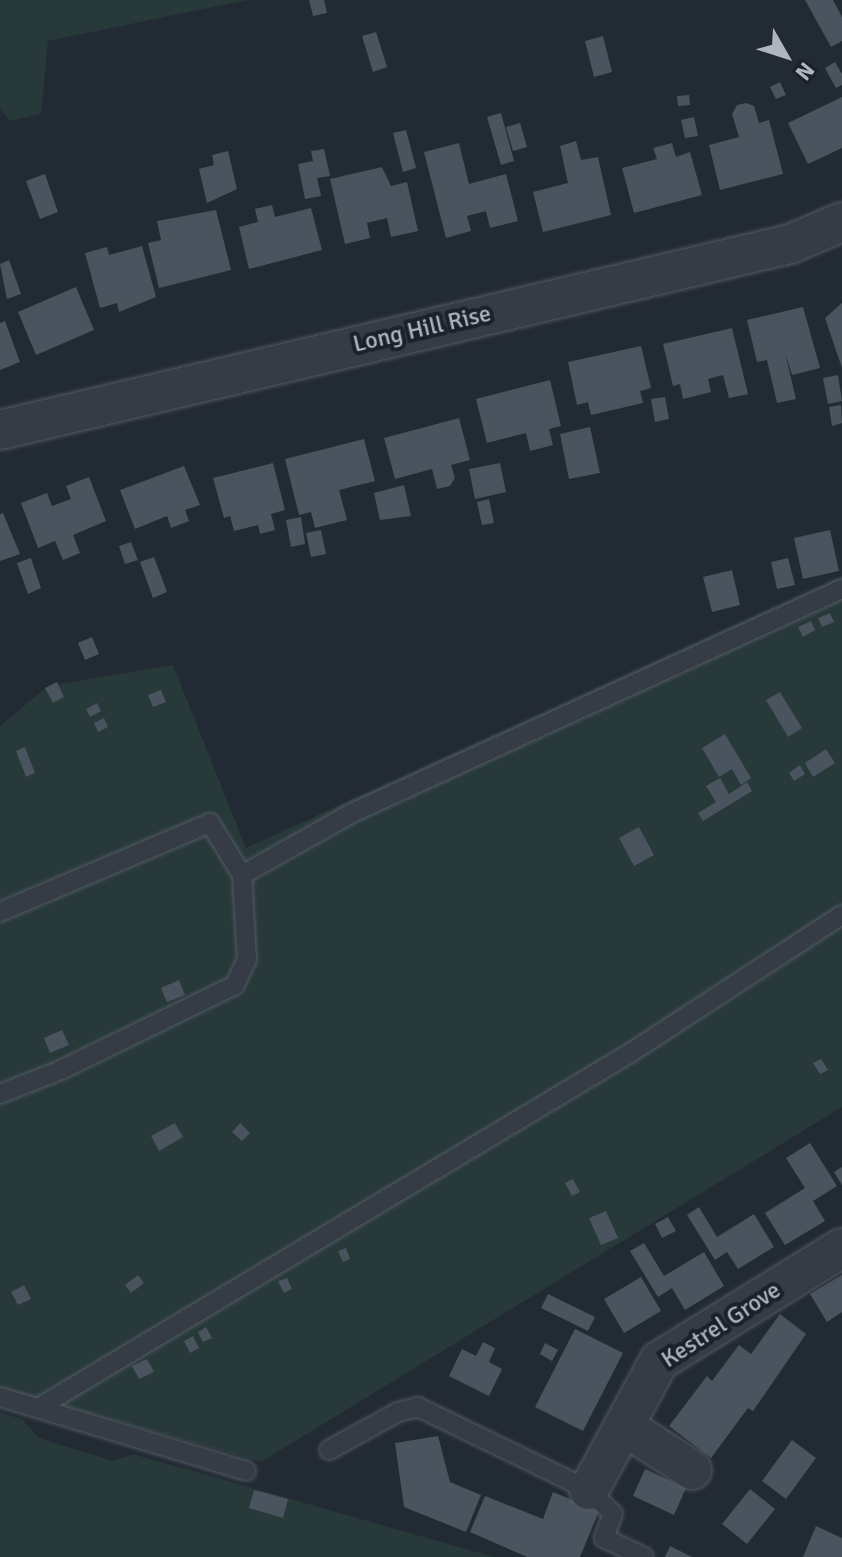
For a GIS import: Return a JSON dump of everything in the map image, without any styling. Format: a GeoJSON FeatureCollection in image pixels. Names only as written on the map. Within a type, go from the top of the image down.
{"type":"FeatureCollection","features":[{"type":"Feature","properties":{"kind":"street","name":"Long Hill Rise"},"geometry":{"type":"LineString","coordinates":[[0,430],[790,244],[842,222]]}},
{"type":"Feature","properties":{"kind":"street","name":"Kestrel Grove"},"geometry":{"type":"LineString","coordinates":[[589,1490],[659,1361],[842,1248]]}},
{"type":"Feature","properties":{"kind":"street"},"geometry":{"type":"LineString","coordinates":[[624,1426],[692,1470]]}},
{"type":"Feature","properties":{"kind":"lane"},"geometry":{"type":"LineString","coordinates":[[242,875],[352,813],[842,589]]}},
{"type":"Feature","properties":{"kind":"lane"},"geometry":{"type":"LineString","coordinates":[[0,912],[210,823],[242,875],[247,959],[235,985],[61,1070],[0,1094]]}},
{"type":"Feature","properties":{"kind":"lane"},"geometry":{"type":"LineString","coordinates":[[38,1408],[630,1053],[842,915]]}},
{"type":"Feature","properties":{"kind":"lane"},"geometry":{"type":"LineString","coordinates":[[0,1397],[246,1471]]}},
{"type":"Feature","properties":{"kind":"lane"},"geometry":{"type":"LineString","coordinates":[[329,1450],[398,1412],[418,1407],[589,1490],[613,1514],[604,1538],[644,1557]]}},
{"type":"Feature","properties":{"kind":"shaded area"},"geometry":{"type":"Polygon","coordinates":[[[0,0],[247,0],[48,41],[41,114],[10,121],[0,109],[0,0]]]}},
{"type":"Feature","properties":{"kind":"shaded area"},"geometry":{"type":"Polygon","coordinates":[[[842,576],[842,1107],[261,1462],[0,1388],[0,726],[48,686],[173,665],[246,848],[842,576]]]}},
{"type":"Feature","properties":{"kind":"shaded area"},"geometry":{"type":"Polygon","coordinates":[[[0,1413],[22,1419],[39,1438],[113,1461],[133,1454],[494,1557],[0,1557],[0,1413]]]}},
{"type":"Feature","properties":{"kind":"building"},"geometry":{"type":"Polygon","coordinates":[[[309,0],[324,0],[327,13],[313,16],[309,0]]]}},
{"type":"Feature","properties":{"kind":"building"},"geometry":{"type":"Polygon","coordinates":[[[805,0],[833,0],[842,17],[842,41],[831,47],[805,0]]]}},
{"type":"Feature","properties":{"kind":"building"},"geometry":{"type":"Polygon","coordinates":[[[376,32],[387,67],[373,72],[362,36],[376,32]]]}},
{"type":"Feature","properties":{"kind":"building"},"geometry":{"type":"Polygon","coordinates":[[[603,36],[612,72],[594,77],[585,41],[603,36]]]}},
{"type":"Feature","properties":{"kind":"building"},"geometry":{"type":"Polygon","coordinates":[[[835,62],[842,74],[842,85],[836,88],[825,68],[835,62]]]}},
{"type":"Feature","properties":{"kind":"building"},"geometry":{"type":"Polygon","coordinates":[[[780,82],[786,95],[776,99],[770,87],[780,82]]]}},
{"type":"Feature","properties":{"kind":"building"},"geometry":{"type":"Polygon","coordinates":[[[689,95],[690,105],[678,106],[677,96],[689,95]]]}},
{"type":"Feature","properties":{"kind":"building"},"geometry":{"type":"Polygon","coordinates":[[[842,97],[842,148],[808,164],[788,123],[842,97]]]}},
{"type":"Feature","properties":{"kind":"building"},"geometry":{"type":"Polygon","coordinates":[[[746,103],[754,106],[759,123],[769,120],[783,174],[720,190],[709,145],[739,137],[732,114],[737,105],[746,103]]]}},
{"type":"Feature","properties":{"kind":"building"},"geometry":{"type":"Polygon","coordinates":[[[501,113],[514,161],[501,165],[487,117],[501,113]]]}},
{"type":"Feature","properties":{"kind":"building"},"geometry":{"type":"Polygon","coordinates":[[[694,117],[698,136],[685,138],[681,120],[694,117]]]}},
{"type":"Feature","properties":{"kind":"building"},"geometry":{"type":"Polygon","coordinates":[[[520,123],[527,147],[513,151],[506,127],[520,123]]]}},
{"type":"Feature","properties":{"kind":"building"},"geometry":{"type":"Polygon","coordinates":[[[406,130],[416,168],[403,172],[393,133],[406,130]]]}},
{"type":"Feature","properties":{"kind":"building"},"geometry":{"type":"Polygon","coordinates":[[[576,141],[581,160],[598,157],[611,215],[543,232],[533,192],[568,183],[560,146],[576,141]]]}},
{"type":"Feature","properties":{"kind":"building"},"geometry":{"type":"Polygon","coordinates":[[[459,143],[469,184],[506,174],[518,221],[490,228],[486,211],[467,216],[471,231],[446,238],[424,152],[459,143]]]}},
{"type":"Feature","properties":{"kind":"building"},"geometry":{"type":"Polygon","coordinates":[[[672,143],[676,157],[690,152],[702,195],[634,213],[622,168],[657,159],[653,148],[672,143]]]}},
{"type":"Feature","properties":{"kind":"building"},"geometry":{"type":"Polygon","coordinates":[[[324,149],[330,176],[317,178],[321,196],[305,199],[298,164],[313,161],[311,151],[324,149]]]}},
{"type":"Feature","properties":{"kind":"building"},"geometry":{"type":"Polygon","coordinates":[[[228,151],[237,189],[207,203],[199,169],[214,165],[212,155],[228,151]]]}},
{"type":"Feature","properties":{"kind":"building"},"geometry":{"type":"Polygon","coordinates":[[[382,167],[391,186],[407,182],[418,231],[391,237],[387,218],[367,223],[370,238],[345,244],[330,179],[382,167]]]}},
{"type":"Feature","properties":{"kind":"building"},"geometry":{"type":"Polygon","coordinates":[[[45,174],[58,212],[40,219],[26,181],[45,174]]]}},
{"type":"Feature","properties":{"kind":"building"},"geometry":{"type":"Polygon","coordinates":[[[272,205],[275,217],[311,208],[322,250],[249,269],[239,227],[258,222],[255,209],[272,205]]]}},
{"type":"Feature","properties":{"kind":"building"},"geometry":{"type":"Polygon","coordinates":[[[216,210],[231,270],[159,288],[148,243],[161,240],[157,221],[216,210]]]}},
{"type":"Feature","properties":{"kind":"building"},"geometry":{"type":"Polygon","coordinates":[[[142,246],[156,297],[119,312],[117,303],[100,308],[85,253],[107,247],[109,255],[142,246]]]}},
{"type":"Feature","properties":{"kind":"building"},"geometry":{"type":"Polygon","coordinates":[[[9,260],[21,294],[7,299],[0,264],[9,260]]]}},
{"type":"Feature","properties":{"kind":"building"},"geometry":{"type":"Polygon","coordinates":[[[76,287],[94,330],[36,355],[18,312],[76,287]]]}},
{"type":"Feature","properties":{"kind":"building"},"geometry":{"type":"Polygon","coordinates":[[[842,303],[842,368],[825,318],[842,303]]]}},
{"type":"Feature","properties":{"kind":"building"},"geometry":{"type":"Polygon","coordinates":[[[803,307],[820,368],[792,375],[785,353],[796,399],[777,403],[767,360],[757,362],[747,320],[803,307]]]}},
{"type":"Feature","properties":{"kind":"building"},"geometry":{"type":"Polygon","coordinates":[[[5,321],[20,362],[0,370],[0,323],[5,321]]]}},
{"type":"Feature","properties":{"kind":"building"},"geometry":{"type":"Polygon","coordinates":[[[732,328],[748,394],[729,398],[723,375],[708,379],[711,392],[683,399],[680,384],[673,386],[663,344],[732,328]]]}},
{"type":"Feature","properties":{"kind":"building"},"geometry":{"type":"Polygon","coordinates":[[[641,346],[651,388],[640,391],[643,403],[591,415],[588,402],[577,405],[568,362],[641,346]]]}},
{"type":"Feature","properties":{"kind":"building"},"geometry":{"type":"Polygon","coordinates":[[[838,375],[842,401],[828,404],[823,378],[838,375]]]}},
{"type":"Feature","properties":{"kind":"building"},"geometry":{"type":"Polygon","coordinates":[[[550,380],[561,426],[549,429],[553,445],[530,451],[526,433],[487,443],[476,399],[550,380]]]}},
{"type":"Feature","properties":{"kind":"building"},"geometry":{"type":"Polygon","coordinates":[[[665,397],[669,419],[655,422],[651,399],[665,397]]]}},
{"type":"Feature","properties":{"kind":"building"},"geometry":{"type":"Polygon","coordinates":[[[841,405],[842,423],[832,426],[829,407],[841,405]]]}},
{"type":"Feature","properties":{"kind":"building"},"geometry":{"type":"Polygon","coordinates":[[[459,418],[470,460],[451,465],[455,478],[450,486],[437,489],[432,469],[395,479],[384,438],[459,418]]]}},
{"type":"Feature","properties":{"kind":"building"},"geometry":{"type":"Polygon","coordinates":[[[590,427],[600,473],[569,479],[560,434],[590,427]]]}},
{"type":"Feature","properties":{"kind":"building"},"geometry":{"type":"Polygon","coordinates":[[[364,439],[375,481],[339,490],[347,520],[315,528],[311,512],[299,515],[285,459],[364,439]]]}},
{"type":"Feature","properties":{"kind":"building"},"geometry":{"type":"Polygon","coordinates":[[[273,463],[285,510],[271,514],[275,530],[260,534],[258,525],[234,531],[230,516],[224,518],[213,478],[273,463]]]}},
{"type":"Feature","properties":{"kind":"building"},"geometry":{"type":"Polygon","coordinates":[[[500,463],[506,492],[475,499],[469,469],[500,463]]]}},
{"type":"Feature","properties":{"kind":"building"},"geometry":{"type":"Polygon","coordinates":[[[184,466],[200,505],[185,510],[189,521],[171,528],[167,516],[135,529],[120,490],[184,466]]]}},
{"type":"Feature","properties":{"kind":"building"},"geometry":{"type":"Polygon","coordinates":[[[89,477],[106,521],[73,535],[80,553],[63,560],[55,541],[38,548],[21,503],[47,493],[52,506],[71,499],[66,486],[89,477]]]}},
{"type":"Feature","properties":{"kind":"building"},"geometry":{"type":"Polygon","coordinates":[[[404,485],[411,516],[380,520],[374,493],[404,485]]]}},
{"type":"Feature","properties":{"kind":"building"},"geometry":{"type":"Polygon","coordinates":[[[489,499],[494,523],[482,525],[477,502],[489,499]]]}},
{"type":"Feature","properties":{"kind":"building"},"geometry":{"type":"Polygon","coordinates":[[[3,513],[20,554],[0,561],[0,514],[3,513]]]}},
{"type":"Feature","properties":{"kind":"building"},"geometry":{"type":"Polygon","coordinates":[[[301,517],[305,544],[291,547],[286,520],[301,517]]]}},
{"type":"Feature","properties":{"kind":"building"},"geometry":{"type":"Polygon","coordinates":[[[321,530],[326,554],[311,557],[306,533],[321,530]]]}},
{"type":"Feature","properties":{"kind":"building"},"geometry":{"type":"Polygon","coordinates":[[[830,530],[839,571],[803,579],[794,538],[830,530]]]}},
{"type":"Feature","properties":{"kind":"building"},"geometry":{"type":"Polygon","coordinates":[[[131,542],[138,560],[125,564],[119,546],[131,542]]]}},
{"type":"Feature","properties":{"kind":"building"},"geometry":{"type":"Polygon","coordinates":[[[154,557],[167,592],[153,598],[140,562],[154,557]]]}},
{"type":"Feature","properties":{"kind":"building"},"geometry":{"type":"Polygon","coordinates":[[[31,558],[41,588],[28,594],[17,563],[31,558]]]}},
{"type":"Feature","properties":{"kind":"building"},"geometry":{"type":"Polygon","coordinates":[[[788,558],[795,585],[777,589],[771,562],[788,558]]]}},
{"type":"Feature","properties":{"kind":"building"},"geometry":{"type":"Polygon","coordinates":[[[732,570],[740,605],[712,612],[703,577],[732,570]]]}},
{"type":"Feature","properties":{"kind":"building"},"geometry":{"type":"Polygon","coordinates":[[[830,613],[834,622],[822,627],[818,618],[830,613]]]}},
{"type":"Feature","properties":{"kind":"building"},"geometry":{"type":"Polygon","coordinates":[[[811,621],[815,630],[803,637],[798,627],[811,621]]]}},
{"type":"Feature","properties":{"kind":"building"},"geometry":{"type":"Polygon","coordinates":[[[92,637],[99,654],[85,660],[78,643],[92,637]]]}},
{"type":"Feature","properties":{"kind":"building"},"geometry":{"type":"Polygon","coordinates":[[[57,682],[64,697],[53,703],[45,688],[57,682]]]}},
{"type":"Feature","properties":{"kind":"building"},"geometry":{"type":"Polygon","coordinates":[[[161,690],[166,702],[153,707],[148,695],[161,690]]]}},
{"type":"Feature","properties":{"kind":"building"},"geometry":{"type":"Polygon","coordinates":[[[780,692],[802,728],[788,737],[766,700],[780,692]]]}},
{"type":"Feature","properties":{"kind":"building"},"geometry":{"type":"Polygon","coordinates":[[[97,703],[101,711],[90,717],[86,709],[97,703]]]}},
{"type":"Feature","properties":{"kind":"building"},"geometry":{"type":"Polygon","coordinates":[[[104,718],[108,727],[98,732],[94,723],[104,718]]]}},
{"type":"Feature","properties":{"kind":"building"},"geometry":{"type":"Polygon","coordinates":[[[725,734],[751,778],[741,785],[732,769],[719,777],[702,748],[725,734]]]}},
{"type":"Feature","properties":{"kind":"building"},"geometry":{"type":"Polygon","coordinates":[[[25,747],[35,773],[26,777],[16,751],[25,747]]]}},
{"type":"Feature","properties":{"kind":"building"},"geometry":{"type":"Polygon","coordinates":[[[826,749],[835,763],[813,777],[805,763],[826,749]]]}},
{"type":"Feature","properties":{"kind":"building"},"geometry":{"type":"Polygon","coordinates":[[[800,765],[805,774],[794,781],[789,773],[800,765]]]}},
{"type":"Feature","properties":{"kind":"building"},"geometry":{"type":"Polygon","coordinates":[[[720,778],[729,794],[747,782],[752,791],[703,821],[698,813],[716,802],[706,786],[720,778]]]}},
{"type":"Feature","properties":{"kind":"building"},"geometry":{"type":"Polygon","coordinates":[[[639,827],[654,855],[634,866],[619,838],[639,827]]]}},
{"type":"Feature","properties":{"kind":"building"},"geometry":{"type":"Polygon","coordinates":[[[179,980],[185,995],[167,1002],[161,988],[179,980]]]}},
{"type":"Feature","properties":{"kind":"building"},"geometry":{"type":"Polygon","coordinates":[[[62,1030],[69,1045],[50,1053],[44,1038],[62,1030]]]}},
{"type":"Feature","properties":{"kind":"building"},"geometry":{"type":"Polygon","coordinates":[[[821,1059],[828,1070],[820,1074],[813,1063],[821,1059]]]}},
{"type":"Feature","properties":{"kind":"building"},"geometry":{"type":"Polygon","coordinates":[[[175,1123],[183,1137],[159,1151],[151,1136],[175,1123]]]}},
{"type":"Feature","properties":{"kind":"building"},"geometry":{"type":"Polygon","coordinates":[[[240,1123],[250,1133],[242,1141],[232,1132],[240,1123]]]}},
{"type":"Feature","properties":{"kind":"building"},"geometry":{"type":"Polygon","coordinates":[[[810,1143],[837,1186],[813,1201],[825,1221],[785,1245],[765,1213],[805,1188],[786,1158],[810,1143]]]}},
{"type":"Feature","properties":{"kind":"building"},"geometry":{"type":"Polygon","coordinates":[[[842,1167],[842,1185],[834,1172],[842,1167]]]}},
{"type":"Feature","properties":{"kind":"building"},"geometry":{"type":"Polygon","coordinates":[[[573,1179],[580,1192],[572,1196],[565,1183],[573,1179]]]}},
{"type":"Feature","properties":{"kind":"building"},"geometry":{"type":"Polygon","coordinates":[[[699,1207],[717,1237],[754,1214],[774,1247],[738,1269],[727,1252],[715,1260],[687,1215],[699,1207]]]}},
{"type":"Feature","properties":{"kind":"building"},"geometry":{"type":"Polygon","coordinates":[[[606,1211],[618,1238],[601,1245],[589,1218],[606,1211]]]}},
{"type":"Feature","properties":{"kind":"building"},"geometry":{"type":"Polygon","coordinates":[[[668,1217],[676,1231],[662,1238],[655,1224],[668,1217]]]}},
{"type":"Feature","properties":{"kind":"building"},"geometry":{"type":"Polygon","coordinates":[[[644,1243],[664,1276],[704,1252],[724,1286],[685,1310],[672,1288],[658,1297],[630,1251],[644,1243]]]}},
{"type":"Feature","properties":{"kind":"building"},"geometry":{"type":"Polygon","coordinates":[[[346,1248],[350,1259],[343,1262],[338,1251],[346,1248]]]}},
{"type":"Feature","properties":{"kind":"building"},"geometry":{"type":"Polygon","coordinates":[[[138,1275],[144,1283],[131,1293],[125,1285],[138,1275]]]}},
{"type":"Feature","properties":{"kind":"building"},"geometry":{"type":"Polygon","coordinates":[[[842,1275],[842,1312],[827,1322],[810,1294],[842,1275]]]}},
{"type":"Feature","properties":{"kind":"building"},"geometry":{"type":"Polygon","coordinates":[[[641,1277],[661,1311],[624,1333],[604,1299],[641,1277]]]}},
{"type":"Feature","properties":{"kind":"building"},"geometry":{"type":"Polygon","coordinates":[[[287,1278],[292,1289],[284,1293],[278,1281],[287,1278]]]}},
{"type":"Feature","properties":{"kind":"building"},"geometry":{"type":"Polygon","coordinates":[[[24,1285],[31,1299],[18,1305],[11,1292],[24,1285]]]}},
{"type":"Feature","properties":{"kind":"building"},"geometry":{"type":"Polygon","coordinates":[[[548,1294],[595,1317],[588,1331],[541,1308],[548,1294]]]}},
{"type":"Feature","properties":{"kind":"building"},"geometry":{"type":"Polygon","coordinates":[[[780,1314],[806,1334],[753,1411],[748,1408],[711,1458],[669,1426],[707,1376],[712,1381],[739,1345],[751,1354],[780,1314]]]}},
{"type":"Feature","properties":{"kind":"building"},"geometry":{"type":"Polygon","coordinates":[[[206,1327],[212,1338],[203,1342],[198,1332],[206,1327]]]}},
{"type":"Feature","properties":{"kind":"building"},"geometry":{"type":"Polygon","coordinates":[[[575,1329],[623,1353],[583,1431],[535,1407],[575,1329]]]}},
{"type":"Feature","properties":{"kind":"building"},"geometry":{"type":"Polygon","coordinates":[[[193,1336],[199,1348],[190,1353],[184,1341],[193,1336]]]}},
{"type":"Feature","properties":{"kind":"building"},"geometry":{"type":"Polygon","coordinates":[[[483,1342],[495,1348],[489,1362],[502,1369],[489,1396],[449,1376],[462,1349],[476,1356],[483,1342]]]}},
{"type":"Feature","properties":{"kind":"building"},"geometry":{"type":"Polygon","coordinates":[[[545,1343],[558,1350],[552,1361],[540,1354],[545,1343]]]}},
{"type":"Feature","properties":{"kind":"building"},"geometry":{"type":"Polygon","coordinates":[[[147,1359],[154,1372],[139,1379],[132,1366],[147,1359]]]}},
{"type":"Feature","properties":{"kind":"building"},"geometry":{"type":"Polygon","coordinates":[[[438,1436],[450,1482],[481,1495],[466,1532],[404,1507],[395,1443],[438,1436]]]}},
{"type":"Feature","properties":{"kind":"building"},"geometry":{"type":"Polygon","coordinates":[[[792,1440],[816,1458],[786,1499],[762,1481],[792,1440]]]}},
{"type":"Feature","properties":{"kind":"building"},"geometry":{"type":"Polygon","coordinates":[[[645,1469],[686,1488],[674,1515],[633,1496],[645,1469]]]}},
{"type":"Feature","properties":{"kind":"building"},"geometry":{"type":"Polygon","coordinates":[[[750,1489],[775,1509],[747,1544],[722,1524],[750,1489]]]}},
{"type":"Feature","properties":{"kind":"building"},"geometry":{"type":"Polygon","coordinates":[[[254,1490],[288,1499],[283,1518],[249,1508],[254,1490]]]}},
{"type":"Feature","properties":{"kind":"building"},"geometry":{"type":"Polygon","coordinates":[[[553,1492],[599,1511],[580,1557],[527,1557],[470,1532],[485,1496],[543,1519],[553,1492]]]}},
{"type":"Feature","properties":{"kind":"building"},"geometry":{"type":"Polygon","coordinates":[[[816,1526],[842,1538],[842,1557],[803,1557],[816,1526]]]}},
{"type":"Feature","properties":{"kind":"building"},"geometry":{"type":"Polygon","coordinates":[[[670,1546],[692,1557],[665,1557],[670,1546]]]}}]}
